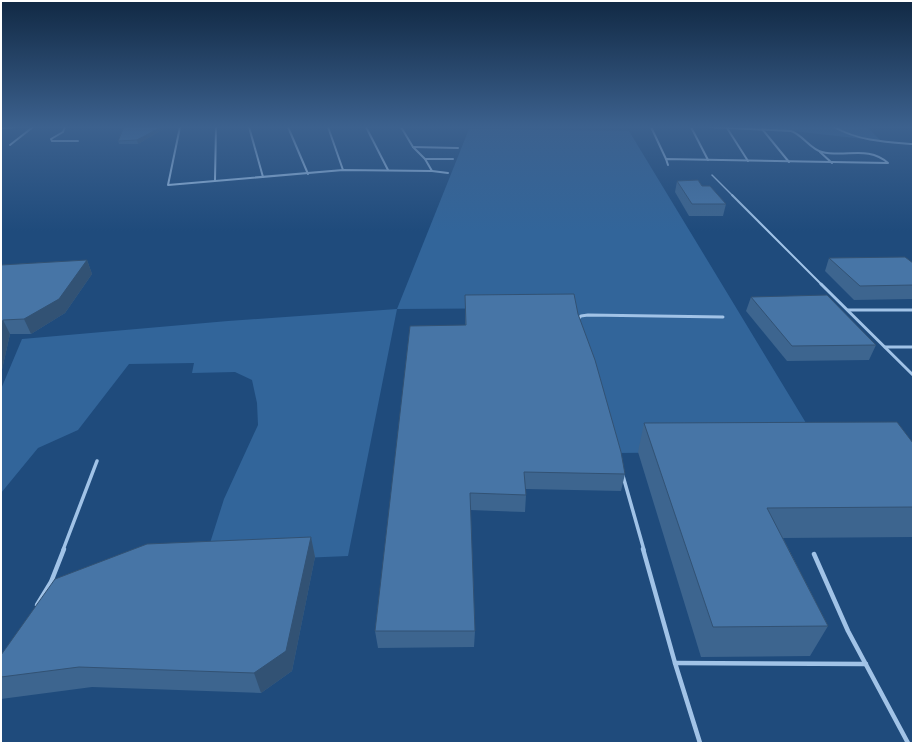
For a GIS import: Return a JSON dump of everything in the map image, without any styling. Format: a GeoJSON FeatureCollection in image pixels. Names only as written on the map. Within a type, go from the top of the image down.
{"type":"FeatureCollection","features":[{"type":"Feature","properties":{"kind":"street"},"geometry":{"type":"LineString","coordinates":[[173,162],[168,184],[343,170],[432,171],[448,173]]}},
{"type":"Feature","properties":{"kind":"street"},"geometry":{"type":"LineString","coordinates":[[215,162],[215,180]]}},
{"type":"Feature","properties":{"kind":"street"},"geometry":{"type":"LineString","coordinates":[[259,162],[263,177]]}},
{"type":"Feature","properties":{"kind":"street"},"geometry":{"type":"LineString","coordinates":[[303,162],[308,174]]}},
{"type":"Feature","properties":{"kind":"street"},"geometry":{"type":"LineString","coordinates":[[340,162],[343,170]]}},
{"type":"Feature","properties":{"kind":"street"},"geometry":{"type":"LineString","coordinates":[[384,162],[388,170]]}},
{"type":"Feature","properties":{"kind":"street"},"geometry":{"type":"LineString","coordinates":[[427,162],[432,171]]}},
{"type":"Feature","properties":{"kind":"street"},"geometry":{"type":"LineString","coordinates":[[778,162],[884,164],[888,163],[887,162]]}},
{"type":"Feature","properties":{"kind":"lane"},"geometry":{"type":"LineString","coordinates":[[712,175],[913,375]]}},
{"type":"Feature","properties":{"kind":"lane"},"geometry":{"type":"LineString","coordinates":[[848,310],[913,310]]}},
{"type":"Feature","properties":{"kind":"lane"},"geometry":{"type":"LineString","coordinates":[[578,323],[578,319],[581,316],[588,315],[723,317]]}},
{"type":"Feature","properties":{"kind":"lane"},"geometry":{"type":"LineString","coordinates":[[885,347],[913,347]]}},
{"type":"Feature","properties":{"kind":"lane"},"geometry":{"type":"LineString","coordinates":[[35,608],[50,582],[97,460]]}},
{"type":"Feature","properties":{"kind":"lane"},"geometry":{"type":"LineString","coordinates":[[622,471],[675,663],[700,743]]}},
{"type":"Feature","properties":{"kind":"lane"},"geometry":{"type":"LineString","coordinates":[[814,554],[848,631],[908,743]]}},
{"type":"Feature","properties":{"kind":"lane"},"geometry":{"type":"LineString","coordinates":[[675,663],[866,664]]}},
{"type":"Feature","properties":{"kind":"shaded area"},"geometry":{"type":"Polygon","coordinates":[[[456,162],[648,162],[823,451],[616,453],[572,308],[397,309],[456,162]]]}},
{"type":"Feature","properties":{"kind":"shaded area"},"geometry":{"type":"Polygon","coordinates":[[[397,309],[348,556],[204,562],[224,499],[258,425],[257,403],[252,380],[235,372],[192,373],[194,363],[129,364],[78,430],[38,448],[1,493],[1,389],[22,339],[228,321],[397,309]]]}},
{"type":"Feature","properties":{"kind":"building"},"geometry":{"type":"Polygon","coordinates":[[[698,180],[702,186],[710,186],[726,204],[692,204],[677,181],[698,180]]]}},
{"type":"Feature","properties":{"kind":"building"},"geometry":{"type":"Polygon","coordinates":[[[905,257],[913,263],[913,285],[860,286],[829,258],[905,257]]]}},
{"type":"Feature","properties":{"kind":"building"},"geometry":{"type":"Polygon","coordinates":[[[87,260],[59,299],[24,319],[3,320],[1,327],[1,265],[87,260]]]}},
{"type":"Feature","properties":{"kind":"building"},"geometry":{"type":"Polygon","coordinates":[[[574,294],[578,314],[595,360],[621,452],[625,474],[524,472],[526,495],[470,493],[475,631],[375,631],[410,326],[466,325],[465,295],[574,294]]]}},
{"type":"Feature","properties":{"kind":"building"},"geometry":{"type":"Polygon","coordinates":[[[827,295],[876,345],[792,346],[751,297],[827,295]]]}},
{"type":"Feature","properties":{"kind":"building"},"geometry":{"type":"Polygon","coordinates":[[[897,422],[913,443],[913,507],[767,508],[828,626],[713,627],[644,423],[897,422]]]}},
{"type":"Feature","properties":{"kind":"building"},"geometry":{"type":"Polygon","coordinates":[[[311,537],[286,651],[254,673],[79,667],[1,677],[1,655],[55,579],[147,544],[311,537]]]}}]}
